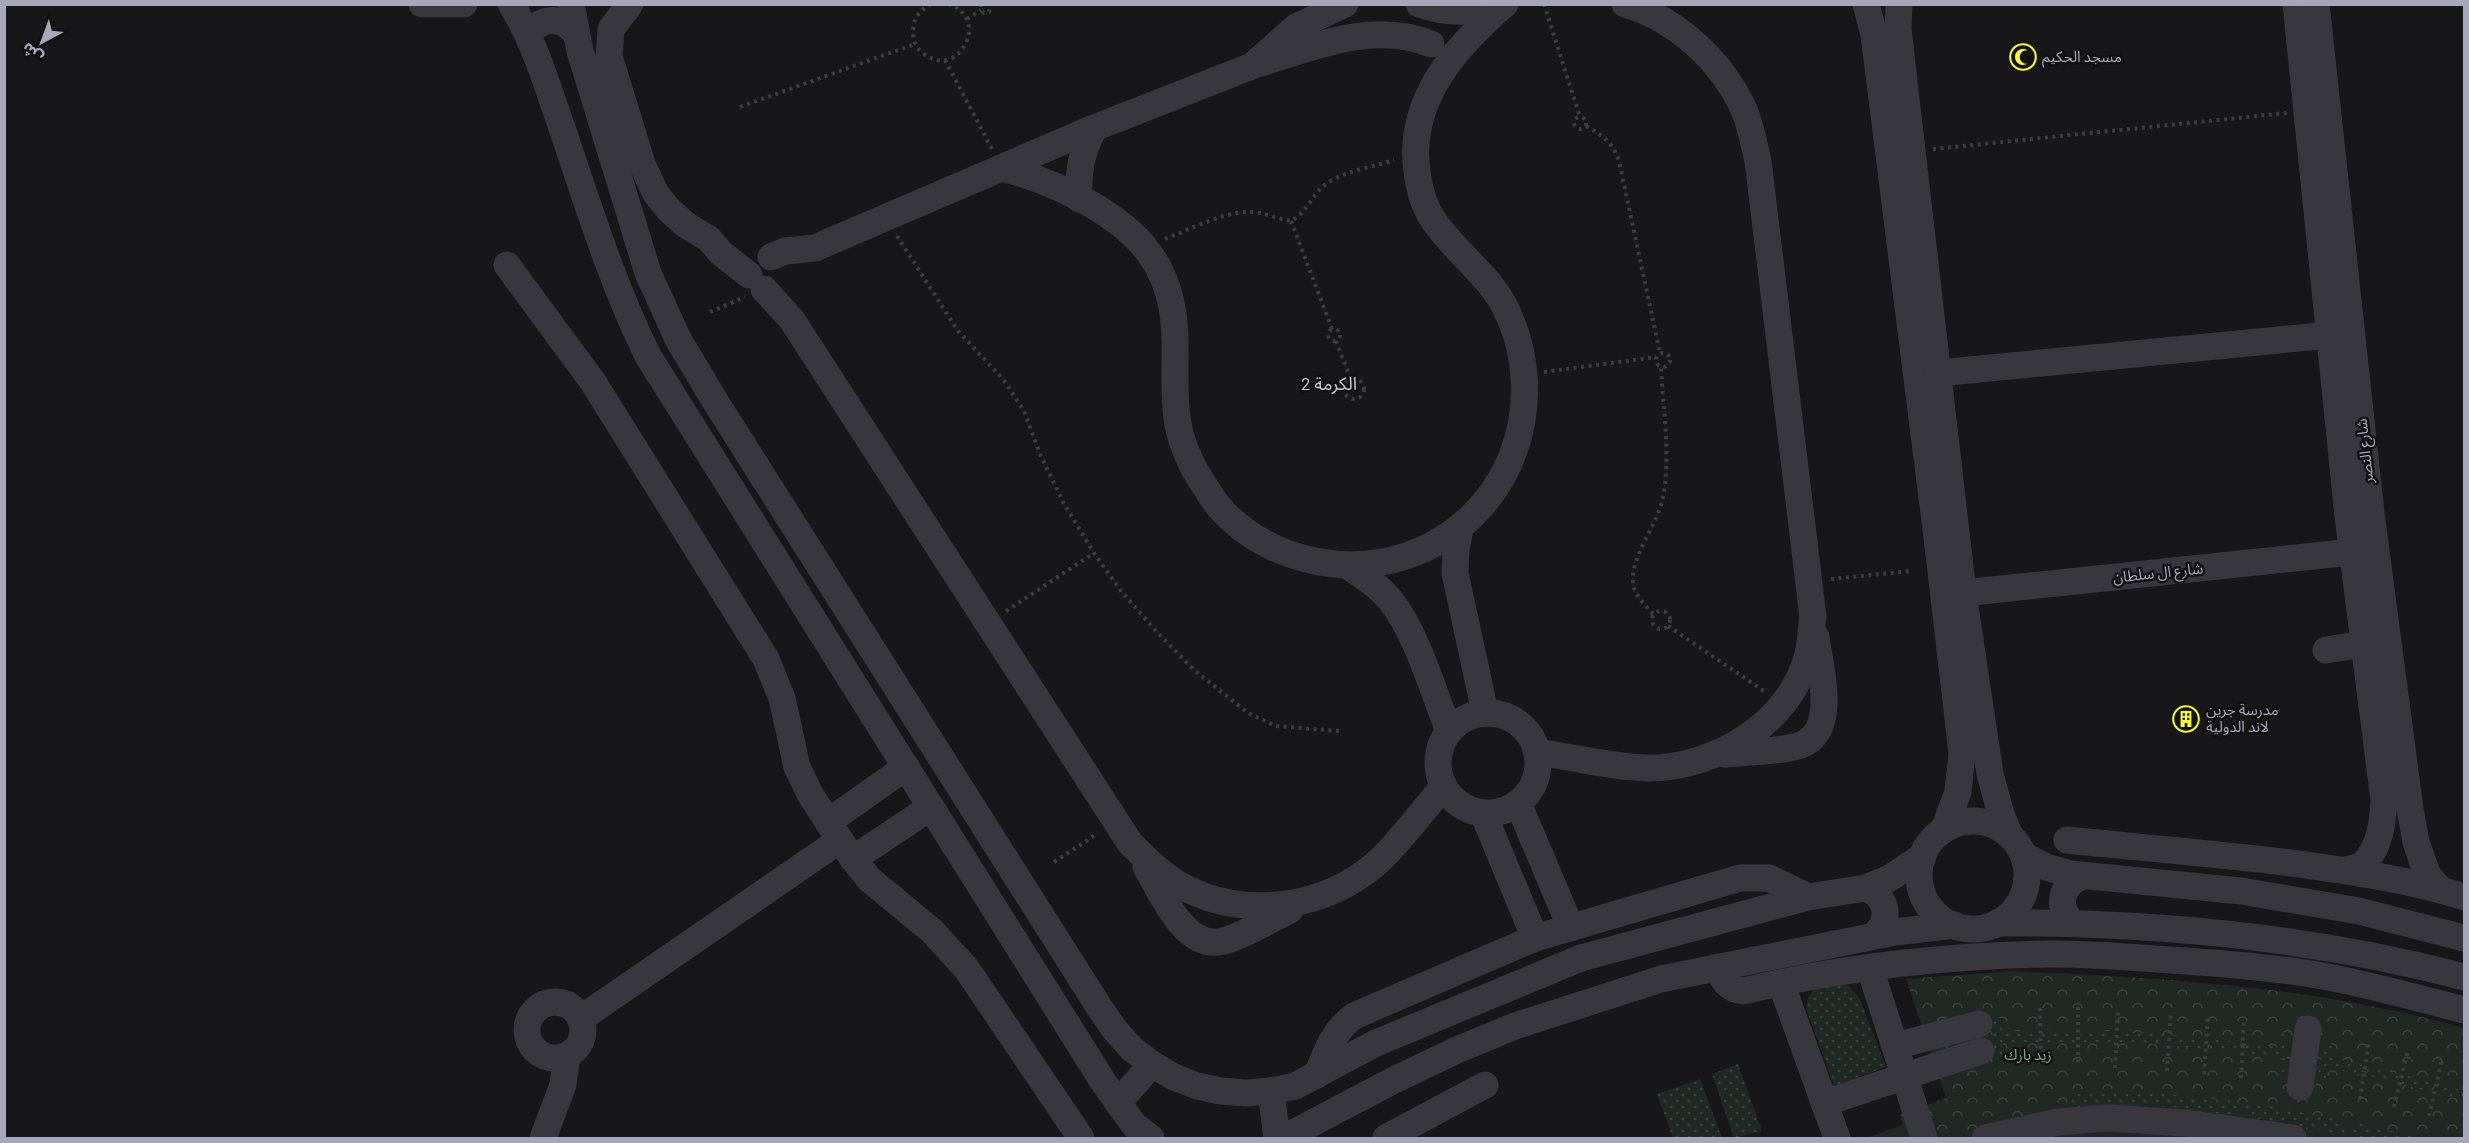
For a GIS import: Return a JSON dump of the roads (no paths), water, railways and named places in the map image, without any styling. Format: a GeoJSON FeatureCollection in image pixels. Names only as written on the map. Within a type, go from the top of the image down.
{"type":"FeatureCollection","features":[{"type":"Feature","properties":{"kind":"street"},"geometry":{"type":"LineString","coordinates":[[422,4],[464,4]]}},
{"type":"Feature","properties":{"kind":"street"},"geometry":{"type":"LineString","coordinates":[[511,4],[528,35],[618,291],[648,356],[1118,1103],[1134,1125],[1151,1138]]}},
{"type":"Feature","properties":{"kind":"street"},"geometry":{"type":"LineString","coordinates":[[571,4],[579,51],[640,250],[678,339],[715,402],[1101,1010],[1115,1030],[1152,1064],[1174,1077],[1197,1086],[1230,1092],[1271,1091],[1295,1086],[1376,1043],[1581,958],[1808,897],[1866,888],[1890,878],[1923,856]]}},
{"type":"Feature","properties":{"kind":"street"},"geometry":{"type":"LineString","coordinates":[[630,4],[611,28],[609,56],[642,164],[656,194],[686,225],[709,240],[727,242],[767,272],[792,320],[1124,832],[1180,924],[1191,935],[1204,941],[1218,942],[1232,938],[1368,871],[1384,856],[1444,786]]}},
{"type":"Feature","properties":{"kind":"street"},"geometry":{"type":"LineString","coordinates":[[1433,84],[1431,44],[1424,6],[1455,12],[1481,11],[1505,4]]}},
{"type":"Feature","properties":{"kind":"street"},"geometry":{"type":"LineString","coordinates":[[1002,168],[1038,178],[1110,216],[1145,247],[1159,268],[1172,302],[1177,337],[1175,373],[1177,421],[1192,467],[1219,507],[1256,538],[1300,558],[1348,566],[1388,562],[1426,549],[1460,528],[1491,497],[1512,459],[1524,418],[1525,374],[1518,339],[1504,306],[1484,276],[1450,243],[1431,217],[1419,187],[1414,154],[1419,118],[1433,84],[1478,28],[1505,4]]}},
{"type":"Feature","properties":{"kind":"street"},"geometry":{"type":"LineString","coordinates":[[1625,4],[1640,9],[1684,33],[1719,69],[1745,112],[1758,161],[1824,704],[1824,718],[1818,731],[1808,741],[1795,747],[1709,756]]}},
{"type":"Feature","properties":{"kind":"street"},"geometry":{"type":"LineString","coordinates":[[1866,4],[1902,136],[1938,373],[1962,753],[1958,792],[1944,829]]}},
{"type":"Feature","properties":{"kind":"street"},"geometry":{"type":"LineString","coordinates":[[1899,4],[1902,136],[1947,535],[1963,593],[1990,774],[2001,814],[2026,866],[2025,889],[2015,909],[1997,923]]}},
{"type":"Feature","properties":{"kind":"street","name":"شارع النصر"},"geometry":{"type":"LineString","coordinates":[[2296,4],[2307,111],[2321,143]]}},
{"type":"Feature","properties":{"kind":"street","name":"شارع النصر"},"geometry":{"type":"LineString","coordinates":[[2316,4],[2321,143],[2360,514],[2352,552],[2384,800],[2383,823],[2375,846],[2362,865],[2345,870]]}},
{"type":"Feature","properties":{"kind":"street"},"geometry":{"type":"LineString","coordinates":[[1252,66],[1317,13],[1331,41]]}},
{"type":"Feature","properties":{"kind":"street"},"geometry":{"type":"LineString","coordinates":[[528,35],[539,23],[556,20],[564,22],[576,34]]}},
{"type":"Feature","properties":{"kind":"street"},"geometry":{"type":"LineString","coordinates":[[767,272],[785,251],[815,248],[1094,128],[1252,66],[1331,41],[1371,34],[1412,36],[1431,44]]}},
{"type":"Feature","properties":{"kind":"street"},"geometry":{"type":"LineString","coordinates":[[1079,199],[1078,174],[1094,128]]}},
{"type":"Feature","properties":{"kind":"street"},"geometry":{"type":"LineString","coordinates":[[507,265],[593,382],[766,659],[782,698],[797,767],[806,788],[840,840],[869,879],[944,943],[966,968],[1081,1138]]}},
{"type":"Feature","properties":{"kind":"street","name":"شارع النصر"},"geometry":{"type":"LineString","coordinates":[[2338,305],[2330,335],[2416,842],[2427,874],[2452,893]]}},
{"type":"Feature","properties":{"kind":"street"},"geometry":{"type":"LineString","coordinates":[[1938,373],[2330,335]]}},
{"type":"Feature","properties":{"kind":"street"},"geometry":{"type":"LineString","coordinates":[[1460,528],[1455,573],[1485,712]]}},
{"type":"Feature","properties":{"kind":"street","name":"شارع ال سلطان"},"geometry":{"type":"LineString","coordinates":[[1963,593],[2352,552]]}},
{"type":"Feature","properties":{"kind":"street"},"geometry":{"type":"LineString","coordinates":[[1348,566],[1383,593],[1405,621],[1449,731]]}},
{"type":"Feature","properties":{"kind":"street"},"geometry":{"type":"LineString","coordinates":[[1537,752],[1646,768],[1678,766],[1709,756],[1742,741],[1782,704],[1808,655],[1813,617]]}},
{"type":"Feature","properties":{"kind":"street"},"geometry":{"type":"LineString","coordinates":[[2326,650],[2364,644]]}},
{"type":"Feature","properties":{"kind":"street"},"geometry":{"type":"LineString","coordinates":[[1782,704],[1824,704]]}},
{"type":"Feature","properties":{"kind":"street"},"geometry":{"type":"LineString","coordinates":[[1782,704],[1795,747]]}},
{"type":"Feature","properties":{"kind":"street"},"geometry":{"type":"LineString","coordinates":[[1485,712],[1499,713],[1512,718],[1528,733],[1537,752],[1538,771],[1531,789],[1518,803],[1495,813],[1483,813],[1460,804],[1444,786],[1438,772],[1441,743],[1449,731],[1459,721],[1485,712]]}},
{"type":"Feature","properties":{"kind":"street"},"geometry":{"type":"LineString","coordinates":[[580,1018],[840,840],[906,767]]}},
{"type":"Feature","properties":{"kind":"street"},"geometry":{"type":"LineString","coordinates":[[1518,803],[1571,928]]}},
{"type":"Feature","properties":{"kind":"street"},"geometry":{"type":"LineString","coordinates":[[840,840],[931,807]]}},
{"type":"Feature","properties":{"kind":"street"},"geometry":{"type":"LineString","coordinates":[[1483,813],[1535,938]]}},
{"type":"Feature","properties":{"kind":"street"},"geometry":{"type":"LineString","coordinates":[[1955,925],[1935,912],[1922,892],[1920,874],[1923,856],[1935,837],[1944,829],[1966,821],[1978,821],[1990,824],[2046,867],[2084,876],[2241,891],[2359,911],[2464,938]]}},
{"type":"Feature","properties":{"kind":"street"},"geometry":{"type":"LineString","coordinates":[[1124,832],[1152,866],[1178,884],[1219,901],[1260,907],[1290,904],[1318,897]]}},
{"type":"Feature","properties":{"kind":"street"},"geometry":{"type":"LineString","coordinates":[[2067,840],[2246,857],[2345,870],[2452,893]]}},
{"type":"Feature","properties":{"kind":"street"},"geometry":{"type":"LineString","coordinates":[[2241,891],[2246,857]]}},
{"type":"Feature","properties":{"kind":"street"},"geometry":{"type":"LineString","coordinates":[[2073,923],[2063,909],[2063,892],[2074,879],[2084,876]]}},
{"type":"Feature","properties":{"kind":"street"},"geometry":{"type":"LineString","coordinates":[[1317,1075],[1332,1039],[1338,1030],[1354,1016],[1535,938],[1740,878],[1769,878],[1808,897]]}},
{"type":"Feature","properties":{"kind":"street"},"geometry":{"type":"LineString","coordinates":[[1866,888],[1879,896],[1886,910],[1883,925],[1873,936]]}},
{"type":"Feature","properties":{"kind":"street"},"geometry":{"type":"LineString","coordinates":[[1180,924],[1219,901]]}},
{"type":"Feature","properties":{"kind":"street"},"geometry":{"type":"LineString","coordinates":[[1219,901],[1232,938]]}},
{"type":"Feature","properties":{"kind":"street"},"geometry":{"type":"LineString","coordinates":[[1284,1138],[1394,1080],[1515,1026],[1661,979],[1917,928],[1955,925],[1977,928],[1997,923],[2073,923],[2217,932],[2322,945],[2404,961],[2464,977]]}},
{"type":"Feature","properties":{"kind":"street"},"geometry":{"type":"LineString","coordinates":[[2322,945],[2322,976]]}},
{"type":"Feature","properties":{"kind":"street"},"geometry":{"type":"LineString","coordinates":[[1717,967],[1724,981],[1735,990],[1744,991],[1870,968],[1968,957],[2049,954],[2233,964],[2322,976],[2464,1010]]}},
{"type":"Feature","properties":{"kind":"street"},"geometry":{"type":"LineString","coordinates":[[1870,968],[1924,1138]]}},
{"type":"Feature","properties":{"kind":"street"},"geometry":{"type":"LineString","coordinates":[[1780,983],[1837,1138]]}},
{"type":"Feature","properties":{"kind":"street"},"geometry":{"type":"LineString","coordinates":[[559,1002],[568,1005],[580,1018],[582,1036],[574,1050],[567,1055],[558,1058],[539,1053],[528,1038],[528,1020],[540,1005],[559,1002]]}},
{"type":"Feature","properties":{"kind":"street"},"geometry":{"type":"LineString","coordinates":[[1895,1046],[1979,1024]]}},
{"type":"Feature","properties":{"kind":"street"},"geometry":{"type":"LineString","coordinates":[[2300,1087],[2308,1029]]}},
{"type":"Feature","properties":{"kind":"street"},"geometry":{"type":"LineString","coordinates":[[1824,1103],[1981,1051]]}},
{"type":"Feature","properties":{"kind":"street"},"geometry":{"type":"LineString","coordinates":[[543,1138],[563,1085],[567,1055]]}},
{"type":"Feature","properties":{"kind":"street"},"geometry":{"type":"LineString","coordinates":[[1118,1103],[1152,1064]]}},
{"type":"Feature","properties":{"kind":"street"},"geometry":{"type":"LineString","coordinates":[[1386,1138],[1485,1085]]}},
{"type":"Feature","properties":{"kind":"street"},"geometry":{"type":"LineString","coordinates":[[1271,1091],[1277,1138]]}},
{"type":"Feature","properties":{"kind":"street"},"geometry":{"type":"LineString","coordinates":[[1990,1138],[2058,1122],[2108,1118],[2186,1123],[2293,1138]]}},
{"type":"Feature","properties":{"kind":"place","name":"مسجد الحكيم"},"geometry":{"type":"Point","coordinates":[2023,57]}},
{"type":"Feature","properties":{"kind":"place","name":"مدرسة جرين لاند الدولية"},"geometry":{"type":"Point","coordinates":[2186,719]}},
{"type":"Feature","properties":{"kind":"district","name":"الكرمة 2"},"geometry":{"type":"Point","coordinates":[1329,384]}},
{"type":"Feature","properties":{"kind":"park label","name":"زيد بارك"},"geometry":{"type":"Point","coordinates":[2028,1055]}}]}
